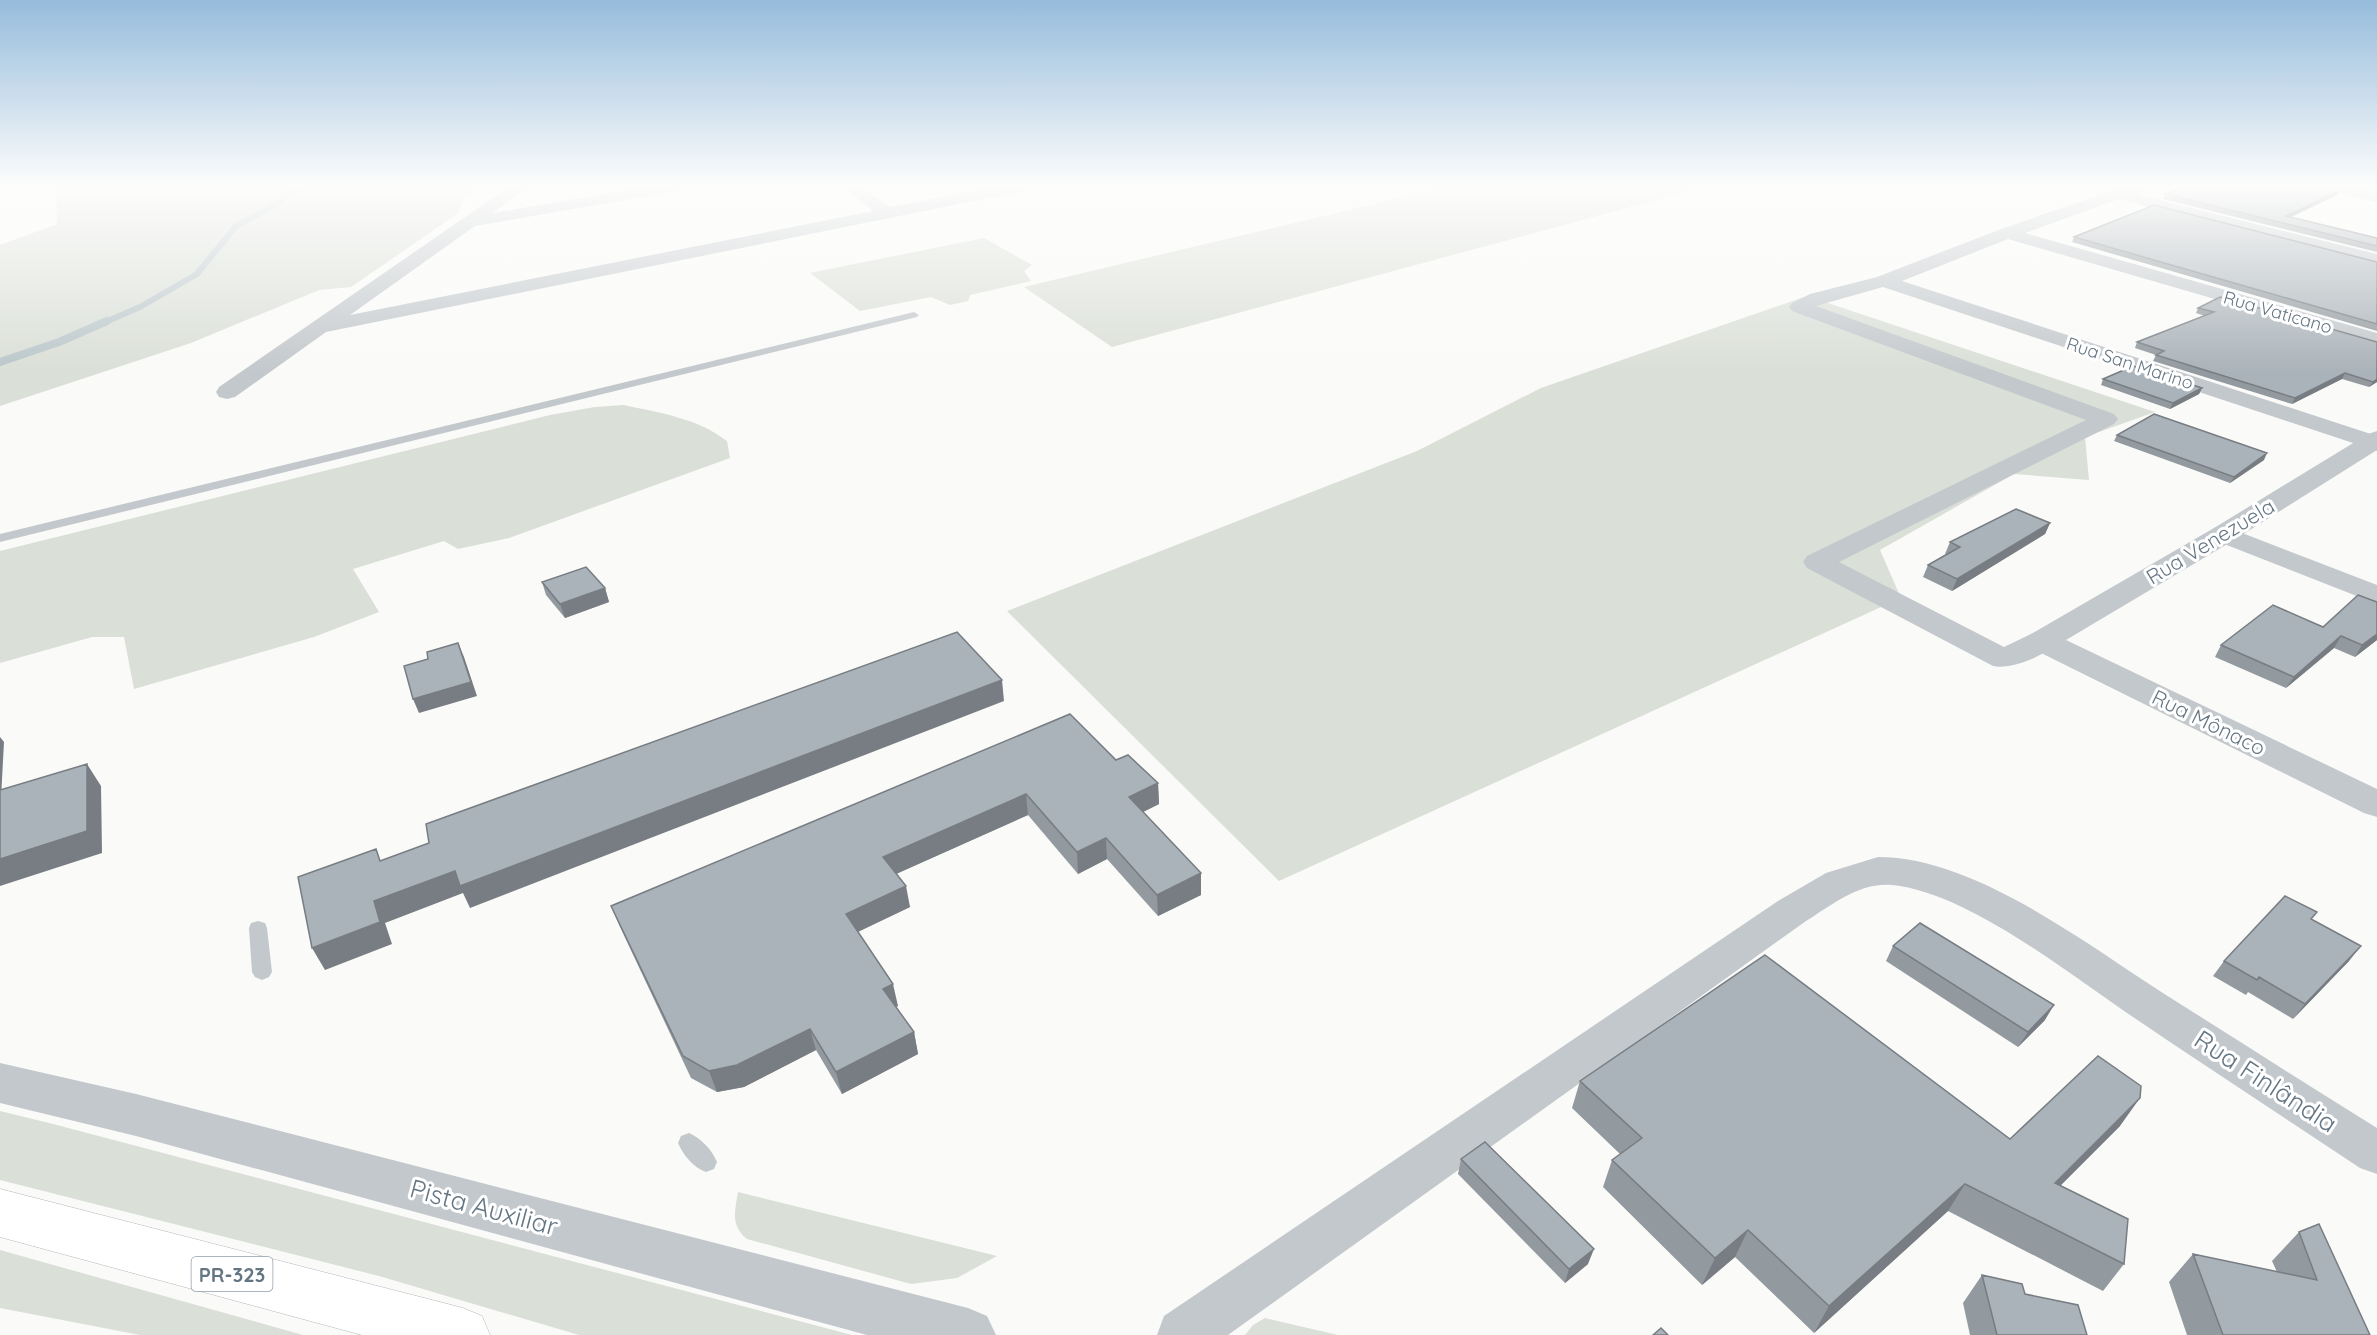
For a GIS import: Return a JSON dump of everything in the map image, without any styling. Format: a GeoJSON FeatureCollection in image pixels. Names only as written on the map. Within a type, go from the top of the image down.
{"type":"FeatureCollection","features":[{"type":"Feature","properties":{"kind":"highway","name":"PR-323"},"geometry":{"type":"LineString","coordinates":[[0,1213],[463,1335]]}},
{"type":"Feature","properties":{"kind":"street"},"geometry":{"type":"LineString","coordinates":[[227,392],[431,248]]}},
{"type":"Feature","properties":{"kind":"street"},"geometry":{"type":"LineString","coordinates":[[319,327],[711,248]]}},
{"type":"Feature","properties":{"kind":"street"},"geometry":{"type":"LineString","coordinates":[[1968,248],[1884,281],[1817,298],[1799,307],[2106,419],[1817,562],[2004,659],[2042,640]]}},
{"type":"Feature","properties":{"kind":"street","name":"Rua Vaticano"},"geometry":{"type":"LineString","coordinates":[[2060,248],[2377,340]]}},
{"type":"Feature","properties":{"kind":"street"},"geometry":{"type":"LineString","coordinates":[[2331,248],[2377,260]]}},
{"type":"Feature","properties":{"kind":"street","name":"Rua San Marino"},"geometry":{"type":"LineString","coordinates":[[1884,281],[2375,442]]}},
{"type":"Feature","properties":{"kind":"street","name":"Rua Venezuela"},"geometry":{"type":"LineString","coordinates":[[2042,640],[2224,534],[2375,442]]}},
{"type":"Feature","properties":{"kind":"street"},"geometry":{"type":"LineString","coordinates":[[2224,534],[2377,595]]}},
{"type":"Feature","properties":{"kind":"street","name":"Rua Mônaco"},"geometry":{"type":"LineString","coordinates":[[2042,640],[2377,804]]}},
{"type":"Feature","properties":{"kind":"street","name":"Rua Finlândia"},"geometry":{"type":"LineString","coordinates":[[1183,1335],[1792,911],[1857,874],[1890,871],[1932,878],[1982,902],[2041,935],[2377,1153]]}},
{"type":"Feature","properties":{"kind":"street","name":"Pista Auxiliar"},"geometry":{"type":"LineString","coordinates":[[0,1083],[136,1115],[968,1335]]}},
{"type":"Feature","properties":{"kind":"lane"},"geometry":{"type":"LineString","coordinates":[[0,538],[914,315]]}},
{"type":"Feature","properties":{"kind":"lane"},"geometry":{"type":"LineString","coordinates":[[258,928],[262,972]]}},
{"type":"Feature","properties":{"kind":"lane"},"geometry":{"type":"LineString","coordinates":[[689,1143],[706,1162]]}},
{"type":"Feature","properties":{"kind":"shaded area"},"geometry":{"type":"Polygon","coordinates":[[[0,248],[407,248],[351,287],[319,290],[191,343],[0,406],[0,248]]]}},
{"type":"Feature","properties":{"kind":"shaded area"},"geometry":{"type":"Polygon","coordinates":[[[933,248],[1002,248],[1032,265],[1024,271],[1031,281],[970,295],[968,301],[950,305],[931,297],[860,311],[810,273],[933,248]]]}},
{"type":"Feature","properties":{"kind":"shaded area"},"geometry":{"type":"Polygon","coordinates":[[[1187,248],[1477,248],[1112,347],[1024,287],[1187,248]]]}},
{"type":"Feature","properties":{"kind":"shaded area"},"geometry":{"type":"Polygon","coordinates":[[[1807,296],[2155,412],[2085,437],[2089,480],[2014,474],[1880,550],[1901,598],[1279,881],[1007,611],[1417,451],[1541,388],[1807,296]]]}},
{"type":"Feature","properties":{"kind":"shaded area"},"geometry":{"type":"Polygon","coordinates":[[[624,405],[678,417],[715,433],[727,441],[730,458],[509,538],[458,549],[444,541],[353,569],[379,612],[314,637],[134,689],[124,637],[92,637],[0,663],[0,551],[550,415],[595,407],[624,405]]]}},
{"type":"Feature","properties":{"kind":"shaded area"},"geometry":{"type":"Polygon","coordinates":[[[0,1111],[852,1335],[579,1335],[379,1276],[0,1180],[0,1111]]]}},
{"type":"Feature","properties":{"kind":"shaded area"},"geometry":{"type":"Polygon","coordinates":[[[738,1192],[997,1256],[957,1278],[911,1284],[747,1239],[736,1223],[738,1192]]]}},
{"type":"Feature","properties":{"kind":"shaded area"},"geometry":{"type":"Polygon","coordinates":[[[0,1250],[303,1335],[140,1335],[0,1308],[0,1250]]]}},
{"type":"Feature","properties":{"kind":"shaded area"},"geometry":{"type":"Polygon","coordinates":[[[1265,1318],[1338,1335],[1245,1335],[1253,1325],[1265,1318]]]}},
{"type":"Feature","properties":{"kind":"building"},"geometry":{"type":"Polygon","coordinates":[[[2113,248],[2323,248],[2377,262],[2377,324],[2113,248]]]}},
{"type":"Feature","properties":{"kind":"building"},"geometry":{"type":"Polygon","coordinates":[[[2220,297],[2377,342],[2377,379],[2373,382],[2345,373],[2295,398],[2156,355],[2164,351],[2137,342],[2214,312],[2198,308],[2220,297]]]}},
{"type":"Feature","properties":{"kind":"building"},"geometry":{"type":"Polygon","coordinates":[[[2133,366],[2202,388],[2173,403],[2103,379],[2133,366]]]}},
{"type":"Feature","properties":{"kind":"building"},"geometry":{"type":"Polygon","coordinates":[[[2154,414],[2267,453],[2234,477],[2117,435],[2154,414]]]}},
{"type":"Feature","properties":{"kind":"building"},"geometry":{"type":"Polygon","coordinates":[[[2016,509],[2050,523],[1957,579],[1928,565],[1960,547],[1950,542],[2016,509]]]}},
{"type":"Feature","properties":{"kind":"building"},"geometry":{"type":"Polygon","coordinates":[[[586,567],[605,588],[560,604],[542,582],[586,567]]]}},
{"type":"Feature","properties":{"kind":"building"},"geometry":{"type":"Polygon","coordinates":[[[2358,595],[2377,602],[2377,634],[2362,645],[2341,636],[2294,677],[2221,645],[2273,605],[2323,627],[2358,595]]]}},
{"type":"Feature","properties":{"kind":"building"},"geometry":{"type":"Polygon","coordinates":[[[957,632],[1002,680],[460,886],[455,871],[374,901],[380,922],[312,948],[298,877],[376,849],[380,861],[429,843],[426,824],[957,632]]]}},
{"type":"Feature","properties":{"kind":"building"},"geometry":{"type":"Polygon","coordinates":[[[458,643],[471,682],[413,699],[404,666],[428,659],[427,652],[458,643]]]}},
{"type":"Feature","properties":{"kind":"building"},"geometry":{"type":"Polygon","coordinates":[[[1070,714],[1116,760],[1128,755],[1158,783],[1129,797],[1201,873],[1157,895],[1106,838],[1077,852],[1026,794],[883,857],[906,886],[846,914],[893,984],[883,989],[914,1032],[836,1072],[810,1029],[737,1065],[709,1071],[683,1056],[611,906],[1070,714]]]}},
{"type":"Feature","properties":{"kind":"building"},"geometry":{"type":"Polygon","coordinates":[[[87,764],[87,831],[0,859],[0,790],[87,764]]]}},
{"type":"Feature","properties":{"kind":"building"},"geometry":{"type":"Polygon","coordinates":[[[2285,896],[2317,912],[2311,919],[2361,946],[2305,1004],[2259,977],[2257,980],[2224,961],[2285,896]]]}},
{"type":"Feature","properties":{"kind":"building"},"geometry":{"type":"Polygon","coordinates":[[[1920,923],[2054,1005],[2028,1032],[1893,946],[1920,923]]]}},
{"type":"Feature","properties":{"kind":"building"},"geometry":{"type":"Polygon","coordinates":[[[1765,955],[2010,1139],[2098,1056],[2141,1086],[2140,1098],[2055,1183],[2128,1219],[2124,1264],[1965,1184],[1829,1306],[1748,1230],[1715,1258],[1612,1160],[1642,1138],[1580,1081],[1765,955]]]}},
{"type":"Feature","properties":{"kind":"building"},"geometry":{"type":"Polygon","coordinates":[[[1485,1142],[1594,1249],[1569,1269],[1461,1159],[1485,1142]]]}},
{"type":"Feature","properties":{"kind":"building"},"geometry":{"type":"Polygon","coordinates":[[[2319,1224],[2370,1335],[2223,1335],[2193,1254],[2317,1280],[2299,1232],[2319,1224]]]}},
{"type":"Feature","properties":{"kind":"building"},"geometry":{"type":"Polygon","coordinates":[[[1982,1275],[2022,1284],[2025,1294],[2078,1305],[2087,1335],[1997,1335],[1982,1275]]]}},
{"type":"Feature","properties":{"kind":"building"},"geometry":{"type":"Polygon","coordinates":[[[1661,1328],[1668,1335],[1653,1335],[1661,1328]]]}},
{"type":"Feature","properties":{"kind":"waterway"},"geometry":{"type":"LineString","coordinates":[[103,323],[140,307],[197,274],[218,248]]}},
{"type":"Feature","properties":{"kind":"waterway"},"geometry":{"type":"LineString","coordinates":[[0,362],[59,342],[107,321]]}}]}
